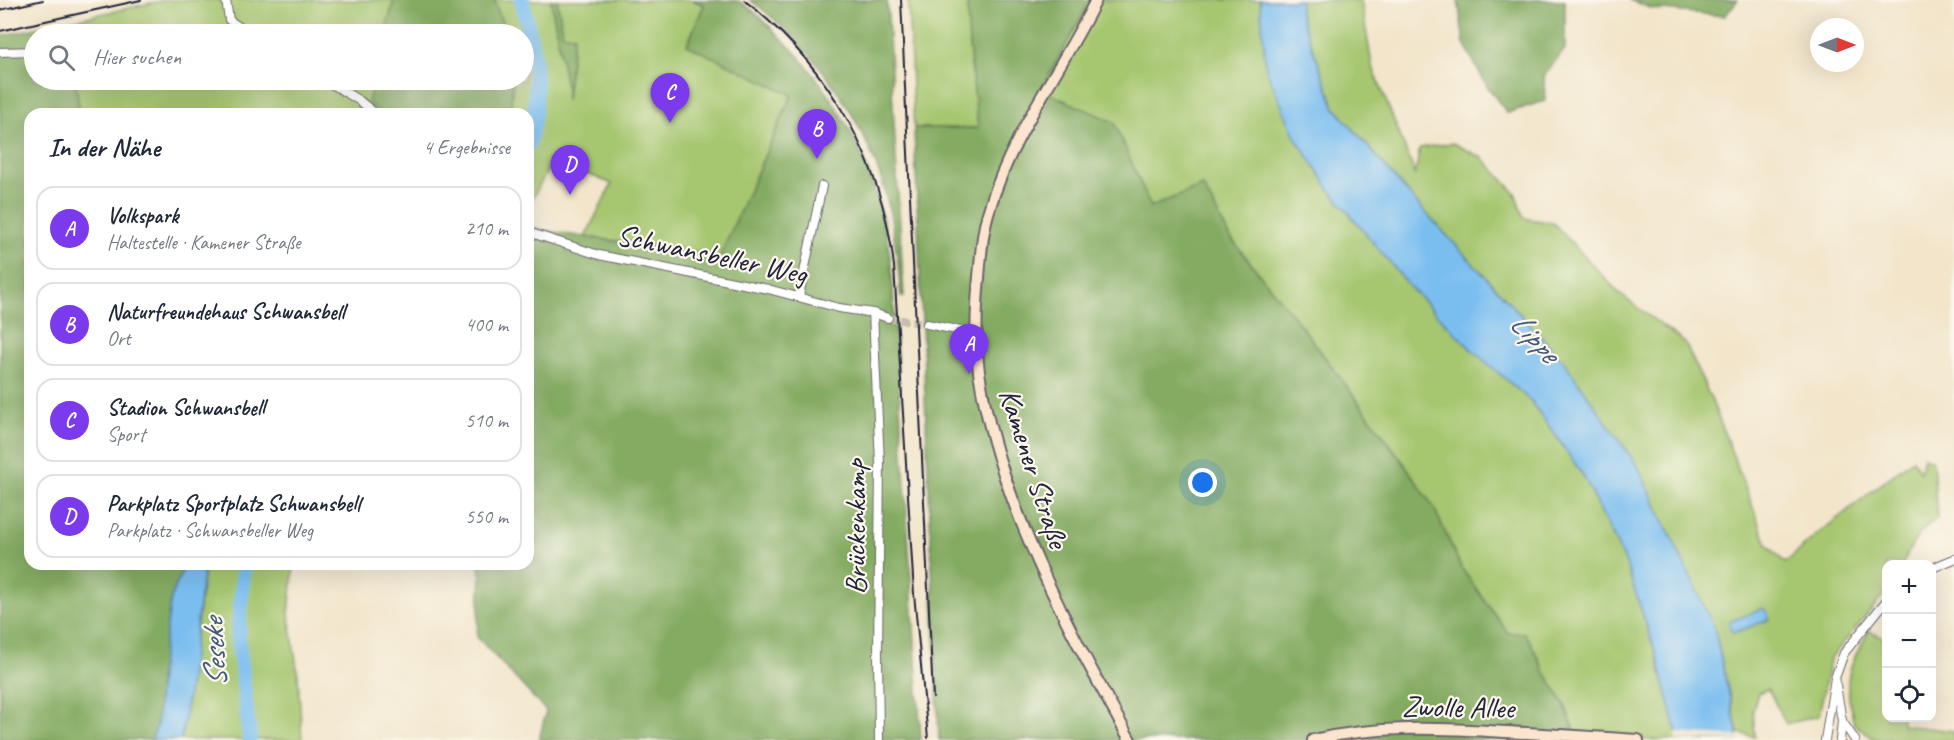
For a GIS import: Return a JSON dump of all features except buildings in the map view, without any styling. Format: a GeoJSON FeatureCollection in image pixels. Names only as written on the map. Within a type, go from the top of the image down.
{"type":"FeatureCollection","features":[{"type":"Feature","properties":{"kind":"main road","name":"Kamener Straße"},"geometry":{"type":"LineString","coordinates":[[1096,0],[1014,143],[999,181],[988,212],[981,249],[976,334],[988,416],[1017,508],[1057,602],[1130,740]]}},
{"type":"Feature","properties":{"kind":"main road","name":"Zwolle Allee"},"geometry":{"type":"LineString","coordinates":[[1313,740],[1368,731],[1408,728],[1638,740]]}},
{"type":"Feature","properties":{"kind":"street"},"geometry":{"type":"LineString","coordinates":[[226,0],[230,20],[236,24]]}},
{"type":"Feature","properties":{"kind":"street"},"geometry":{"type":"LineString","coordinates":[[0,52],[24,50]]}},
{"type":"Feature","properties":{"kind":"street"},"geometry":{"type":"LineString","coordinates":[[340,90],[367,108]]}},
{"type":"Feature","properties":{"kind":"street"},"geometry":{"type":"LineString","coordinates":[[799,296],[822,186]]}},
{"type":"Feature","properties":{"kind":"street","name":"Schwansbeller Weg"},"geometry":{"type":"LineString","coordinates":[[534,234],[600,255],[799,296],[839,308],[873,313],[888,318]]}},
{"type":"Feature","properties":{"kind":"street","name":"Brückenkamp"},"geometry":{"type":"LineString","coordinates":[[873,313],[880,463],[879,740]]}},
{"type":"Feature","properties":{"kind":"street"},"geometry":{"type":"LineString","coordinates":[[927,324],[976,334]]}},
{"type":"Feature","properties":{"kind":"street"},"geometry":{"type":"LineString","coordinates":[[1936,566],[1954,559]]}},
{"type":"Feature","properties":{"kind":"street"},"geometry":{"type":"LineString","coordinates":[[1825,740],[1835,678],[1844,653],[1882,607]]}},
{"type":"Feature","properties":{"kind":"street"},"geometry":{"type":"LineString","coordinates":[[1835,678],[1842,721],[1840,740]]}},
{"type":"Feature","properties":{"kind":"street"},"geometry":{"type":"LineString","coordinates":[[1842,721],[1855,740]]}},
{"type":"Feature","properties":{"kind":"green space"},"geometry":{"type":"Polygon","coordinates":[[[165,0],[394,0],[388,24],[68,24],[68,21],[165,0]]]}},
{"type":"Feature","properties":{"kind":"green space"},"geometry":{"type":"Polygon","coordinates":[[[394,0],[494,0],[502,24],[388,24],[394,0]]]}},
{"type":"Feature","properties":{"kind":"green space"},"geometry":{"type":"Polygon","coordinates":[[[494,0],[551,0],[566,87],[574,35],[563,34],[557,0],[692,0],[704,5],[687,45],[792,94],[720,256],[670,247],[585,237],[612,184],[553,160],[534,196],[534,108],[511,108],[512,90],[534,90],[534,24],[502,24],[494,0]]]}},
{"type":"Feature","properties":{"kind":"green space"},"geometry":{"type":"Polygon","coordinates":[[[551,0],[557,0],[563,34],[574,35],[566,101],[566,87],[551,0]]]}},
{"type":"Feature","properties":{"kind":"green space"},"geometry":{"type":"Polygon","coordinates":[[[692,0],[738,1],[744,4],[756,13],[804,62],[838,110],[865,162],[875,190],[883,219],[892,271],[921,740],[539,740],[546,711],[477,637],[480,570],[534,570],[534,228],[720,256],[792,95],[687,45],[704,5],[692,0]]]}},
{"type":"Feature","properties":{"kind":"green space"},"geometry":{"type":"Polygon","coordinates":[[[750,0],[887,0],[904,297],[901,297],[895,242],[884,188],[862,134],[848,108],[814,60],[773,18],[750,0]]]}},
{"type":"Feature","properties":{"kind":"green space"},"geometry":{"type":"Polygon","coordinates":[[[908,0],[967,0],[969,45],[978,128],[914,128],[908,0]]]}},
{"type":"Feature","properties":{"kind":"green space"},"geometry":{"type":"Polygon","coordinates":[[[967,0],[1091,0],[1041,90],[1114,122],[1151,207],[1203,186],[1229,236],[1309,336],[1433,506],[1462,569],[1508,633],[1524,633],[1531,643],[1545,673],[1564,703],[1578,740],[939,740],[914,128],[978,128],[969,45],[967,0]]]}},
{"type":"Feature","properties":{"kind":"green space"},"geometry":{"type":"Polygon","coordinates":[[[1091,0],[1260,0],[1266,69],[1330,190],[1409,286],[1471,349],[1532,402],[1583,475],[1625,561],[1658,660],[1679,740],[1579,740],[1564,703],[1545,673],[1532,645],[1508,633],[1462,569],[1433,506],[1309,336],[1229,236],[1203,186],[1151,207],[1114,123],[1041,90],[1091,0]]]}},
{"type":"Feature","properties":{"kind":"green space"},"geometry":{"type":"Polygon","coordinates":[[[1300,0],[1361,0],[1372,65],[1415,174],[1420,148],[1453,143],[1483,158],[1515,193],[1524,218],[1553,223],[1621,295],[1685,343],[1712,401],[1767,544],[1785,563],[1815,536],[1913,459],[1920,472],[1924,457],[1933,461],[1937,519],[1921,533],[1905,560],[1882,560],[1882,597],[1830,659],[1819,716],[1786,724],[1768,689],[1758,693],[1753,710],[1755,737],[1738,733],[1714,627],[1705,610],[1414,200],[1335,108],[1300,14],[1300,0]]]}},
{"type":"Feature","properties":{"kind":"green space"},"geometry":{"type":"Polygon","coordinates":[[[1458,0],[1565,0],[1565,49],[1544,76],[1545,101],[1507,113],[1487,86],[1464,44],[1458,0]]]}},
{"type":"Feature","properties":{"kind":"green space"},"geometry":{"type":"Polygon","coordinates":[[[1629,0],[1738,0],[1725,16],[1653,9],[1629,0]]]}},
{"type":"Feature","properties":{"kind":"green space"},"geometry":{"type":"Polygon","coordinates":[[[24,31],[24,90],[76,90],[79,108],[24,108],[24,570],[183,570],[171,598],[160,672],[157,724],[152,740],[0,740],[0,36],[24,31]]]}},
{"type":"Feature","properties":{"kind":"green space"},"geometry":{"type":"Polygon","coordinates":[[[76,90],[371,90],[368,103],[375,108],[79,108],[76,90]]]}},
{"type":"Feature","properties":{"kind":"green space"},"geometry":{"type":"Polygon","coordinates":[[[371,90],[512,90],[511,108],[375,108],[368,103],[371,90]]]}},
{"type":"Feature","properties":{"kind":"green space"},"geometry":{"type":"Polygon","coordinates":[[[204,570],[293,570],[289,614],[298,675],[302,740],[181,740],[204,570]]]}},
{"type":"Feature","properties":{"kind":"green space"},"geometry":{"type":"Polygon","coordinates":[[[1869,631],[1882,637],[1882,722],[1902,722],[1902,725],[1954,731],[1954,740],[1874,739],[1854,724],[1848,685],[1855,656],[1869,631]]]}},
{"type":"Feature","properties":{"kind":"water","name":"Lippe"},"geometry":{"type":"Polygon","coordinates":[[[1260,0],[1300,0],[1300,14],[1335,108],[1414,200],[1562,359],[1637,465],[1714,627],[1739,740],[1679,740],[1658,660],[1625,561],[1583,475],[1532,402],[1471,349],[1409,286],[1330,190],[1295,137],[1266,69],[1260,0]]]}},
{"type":"Feature","properties":{"kind":"water"},"geometry":{"type":"Polygon","coordinates":[[[183,570],[204,570],[181,740],[152,740],[157,724],[160,672],[171,598],[183,570]]]}},
{"type":"Feature","properties":{"kind":"water"},"geometry":{"type":"Polygon","coordinates":[[[1763,608],[1768,614],[1768,620],[1733,633],[1729,625],[1730,621],[1763,608]]]}},
{"type":"Feature","properties":{"kind":"pier"},"geometry":{"type":"Polygon","coordinates":[[[1674,733],[1742,737],[1742,740],[1676,740],[1674,733]]]}},
{"type":"Feature","properties":{"kind":"waterway","name":"Seseke"},"geometry":{"type":"LineString","coordinates":[[522,0],[527,24]]}},
{"type":"Feature","properties":{"kind":"waterway","name":"Seseke"},"geometry":{"type":"LineString","coordinates":[[534,64],[536,90],[534,117]]}},
{"type":"Feature","properties":{"kind":"waterway","name":"Seseke"},"geometry":{"type":"LineString","coordinates":[[244,570],[238,637],[250,740]]}},
{"type":"Feature","properties":{"kind":"tunnel"},"geometry":{"type":"LineString","coordinates":[[888,318],[927,324]]}},
{"type":"Feature","properties":{"kind":"railway"},"geometry":{"type":"LineString","coordinates":[[0,10],[43,0]]}},
{"type":"Feature","properties":{"kind":"railway"},"geometry":{"type":"LineString","coordinates":[[32,24],[141,0]]}},
{"type":"Feature","properties":{"kind":"railway"},"geometry":{"type":"LineString","coordinates":[[744,0],[802,54],[826,85],[864,152],[888,227],[894,266],[914,594],[928,738]]}},
{"type":"Feature","properties":{"kind":"railway"},"geometry":{"type":"LineString","coordinates":[[901,0],[933,698]]}},
{"type":"Feature","properties":{"kind":"railway"},"geometry":{"type":"LineString","coordinates":[[0,31],[24,26]]}},
{"type":"Feature","properties":{"kind":"place","name":"Stadion Schwansbell"},"geometry":{"type":"Point","coordinates":[670,123]}},
{"type":"Feature","properties":{"kind":"place","name":"Naturfreundehaus Schwansbell"},"geometry":{"type":"Point","coordinates":[817,159]}},
{"type":"Feature","properties":{"kind":"place","name":"Parkplatz Sportplatz Schwansbell"},"geometry":{"type":"Point","coordinates":[570,195]}},
{"type":"Feature","properties":{"kind":"place","name":"Volkspark"},"geometry":{"type":"Point","coordinates":[969,374]}}]}
